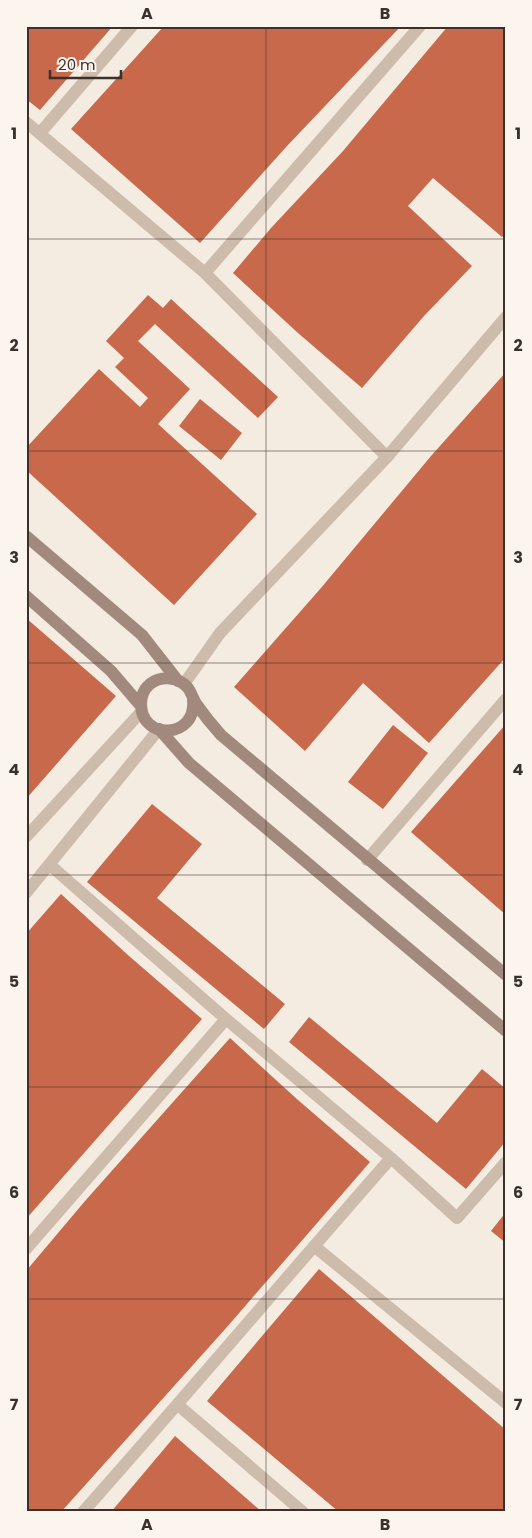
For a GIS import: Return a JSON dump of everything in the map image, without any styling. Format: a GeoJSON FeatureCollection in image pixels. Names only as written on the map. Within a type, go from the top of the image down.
{"type":"FeatureCollection","features":[{"type":"Feature","properties":{"kind":"main road"},"geometry":{"type":"LineString","coordinates":[[26,536],[142,635],[181,682],[190,690],[193,700],[192,712],[185,724],[173,730],[160,729],[148,723],[141,709],[110,671],[26,596]]}},
{"type":"Feature","properties":{"kind":"main road"},"geometry":{"type":"LineString","coordinates":[[141,709],[143,694],[151,684],[163,678],[172,678],[181,682]]}},
{"type":"Feature","properties":{"kind":"main road"},"geometry":{"type":"LineString","coordinates":[[193,700],[221,735],[367,860],[506,975]]}},
{"type":"Feature","properties":{"kind":"main road"},"geometry":{"type":"LineString","coordinates":[[160,729],[188,763],[506,1031]]}},
{"type":"Feature","properties":{"kind":"street"},"geometry":{"type":"LineString","coordinates":[[40,133],[132,26]]}},
{"type":"Feature","properties":{"kind":"street"},"geometry":{"type":"LineString","coordinates":[[205,274],[420,26]]}},
{"type":"Feature","properties":{"kind":"street"},"geometry":{"type":"LineString","coordinates":[[26,122],[205,274],[388,458]]}},
{"type":"Feature","properties":{"kind":"street"},"geometry":{"type":"LineString","coordinates":[[181,682],[220,633],[388,458],[506,317]]}},
{"type":"Feature","properties":{"kind":"street"},"geometry":{"type":"LineString","coordinates":[[367,860],[506,699]]}},
{"type":"Feature","properties":{"kind":"street"},"geometry":{"type":"LineString","coordinates":[[26,837],[141,709]]}},
{"type":"Feature","properties":{"kind":"street"},"geometry":{"type":"LineString","coordinates":[[26,893],[160,729]]}},
{"type":"Feature","properties":{"kind":"street"},"geometry":{"type":"LineString","coordinates":[[50,865],[226,1019],[391,1158],[457,1218],[506,1162]]}},
{"type":"Feature","properties":{"kind":"street"},"geometry":{"type":"LineString","coordinates":[[26,1248],[226,1019]]}},
{"type":"Feature","properties":{"kind":"street"},"geometry":{"type":"LineString","coordinates":[[83,1512],[178,1406],[391,1158]]}},
{"type":"Feature","properties":{"kind":"street"},"geometry":{"type":"LineString","coordinates":[[314,1246],[506,1403]]}},
{"type":"Feature","properties":{"kind":"street"},"geometry":{"type":"LineString","coordinates":[[178,1406],[303,1512]]}},
{"type":"Feature","properties":{"kind":"building"},"geometry":{"type":"Polygon","coordinates":[[[26,26],[113,26],[40,110],[26,99],[26,26]]]}},
{"type":"Feature","properties":{"kind":"building"},"geometry":{"type":"Polygon","coordinates":[[[164,26],[401,26],[287,146],[200,243],[71,129],[164,26]]]}},
{"type":"Feature","properties":{"kind":"building"},"geometry":{"type":"Polygon","coordinates":[[[448,26],[506,26],[506,233],[502,237],[433,178],[408,206],[472,266],[424,316],[362,388],[298,333],[233,273],[271,228],[343,151],[448,26]]]}},
{"type":"Feature","properties":{"kind":"building"},"geometry":{"type":"Polygon","coordinates":[[[148,295],[163,308],[171,299],[278,397],[258,418],[155,324],[138,341],[190,389],[158,424],[257,514],[174,605],[26,470],[26,448],[99,369],[140,407],[148,398],[115,367],[124,358],[106,341],[148,295]]]}},
{"type":"Feature","properties":{"kind":"building"},"geometry":{"type":"Polygon","coordinates":[[[506,372],[506,657],[429,743],[363,683],[305,751],[234,687],[321,588],[431,456],[506,372]]]}},
{"type":"Feature","properties":{"kind":"building"},"geometry":{"type":"Polygon","coordinates":[[[200,399],[242,433],[221,460],[179,426],[200,399]]]}},
{"type":"Feature","properties":{"kind":"building"},"geometry":{"type":"Polygon","coordinates":[[[26,618],[116,696],[26,799],[26,618]]]}},
{"type":"Feature","properties":{"kind":"building"},"geometry":{"type":"Polygon","coordinates":[[[506,724],[506,915],[411,832],[506,724]]]}},
{"type":"Feature","properties":{"kind":"building"},"geometry":{"type":"Polygon","coordinates":[[[393,725],[428,753],[383,809],[348,782],[393,725]]]}},
{"type":"Feature","properties":{"kind":"building"},"geometry":{"type":"Polygon","coordinates":[[[152,804],[202,844],[157,898],[285,1004],[264,1029],[87,882],[152,804]]]}},
{"type":"Feature","properties":{"kind":"building"},"geometry":{"type":"Polygon","coordinates":[[[61,894],[202,1019],[26,1219],[26,934],[61,894]]]}},
{"type":"Feature","properties":{"kind":"building"},"geometry":{"type":"Polygon","coordinates":[[[309,1017],[437,1123],[482,1069],[506,1089],[506,1141],[466,1189],[289,1042],[309,1017]]]}},
{"type":"Feature","properties":{"kind":"building"},"geometry":{"type":"Polygon","coordinates":[[[230,1038],[370,1162],[227,1327],[61,1512],[26,1512],[26,1271],[85,1201],[230,1038]]]}},
{"type":"Feature","properties":{"kind":"building"},"geometry":{"type":"Polygon","coordinates":[[[506,1212],[506,1243],[491,1231],[506,1212]]]}},
{"type":"Feature","properties":{"kind":"building"},"geometry":{"type":"Polygon","coordinates":[[[319,1269],[506,1430],[506,1512],[339,1512],[207,1401],[319,1269]]]}},
{"type":"Feature","properties":{"kind":"building"},"geometry":{"type":"Polygon","coordinates":[[[175,1436],[200,1458],[262,1512],[111,1512],[175,1436]]]}}]}
